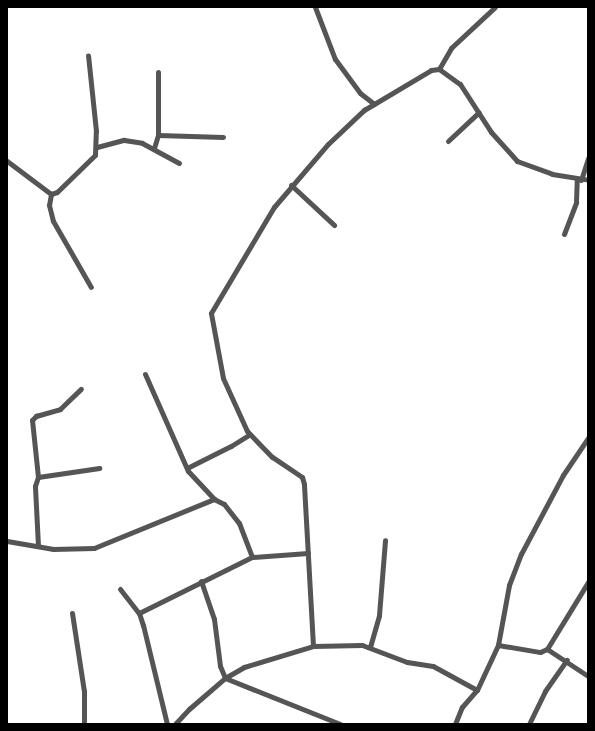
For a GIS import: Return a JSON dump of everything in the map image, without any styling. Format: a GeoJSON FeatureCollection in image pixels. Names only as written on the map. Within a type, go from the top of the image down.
{"type":"FeatureCollection","features":[{"type":"Feature","properties":{"kind":"street"},"geometry":{"type":"LineString","coordinates":[[315,7],[335,59],[360,93],[374,104]]}},
{"type":"Feature","properties":{"kind":"street"},"geometry":{"type":"LineString","coordinates":[[439,69],[451,48],[495,7]]}},
{"type":"Feature","properties":{"kind":"street"},"geometry":{"type":"LineString","coordinates":[[51,194],[57,192],[95,155],[97,147],[88,55]]}},
{"type":"Feature","properties":{"kind":"street"},"geometry":{"type":"LineString","coordinates":[[313,646],[302,477],[272,457],[250,434],[223,378],[211,314],[274,207],[291,185],[328,144],[364,110],[431,70],[439,69],[460,84],[491,132],[517,161],[530,168],[588,180]]}},
{"type":"Feature","properties":{"kind":"street"},"geometry":{"type":"LineString","coordinates":[[154,148],[158,134],[158,72]]}},
{"type":"Feature","properties":{"kind":"street"},"geometry":{"type":"LineString","coordinates":[[448,141],[479,112]]}},
{"type":"Feature","properties":{"kind":"street"},"geometry":{"type":"LineString","coordinates":[[158,134],[223,137]]}},
{"type":"Feature","properties":{"kind":"street"},"geometry":{"type":"LineString","coordinates":[[97,147],[124,140],[142,143],[154,148],[179,163]]}},
{"type":"Feature","properties":{"kind":"street"},"geometry":{"type":"LineString","coordinates":[[564,234],[576,202],[579,179],[588,158]]}},
{"type":"Feature","properties":{"kind":"street"},"geometry":{"type":"LineString","coordinates":[[7,161],[51,194]]}},
{"type":"Feature","properties":{"kind":"street"},"geometry":{"type":"LineString","coordinates":[[291,185],[334,226]]}},
{"type":"Feature","properties":{"kind":"street"},"geometry":{"type":"LineString","coordinates":[[51,194],[49,205],[53,221],[91,287]]}},
{"type":"Feature","properties":{"kind":"street"},"geometry":{"type":"LineString","coordinates":[[145,374],[187,468],[214,498],[224,504],[239,523],[252,557]]}},
{"type":"Feature","properties":{"kind":"street"},"geometry":{"type":"LineString","coordinates":[[38,546],[35,486],[38,477],[32,420],[36,416],[60,410],[81,389]]}},
{"type":"Feature","properties":{"kind":"street"},"geometry":{"type":"LineString","coordinates":[[187,468],[231,446],[250,434]]}},
{"type":"Feature","properties":{"kind":"street"},"geometry":{"type":"LineString","coordinates":[[455,724],[462,707],[477,690],[498,645],[509,585],[521,554],[564,475],[588,438]]}},
{"type":"Feature","properties":{"kind":"street"},"geometry":{"type":"LineString","coordinates":[[38,477],[99,468]]}},
{"type":"Feature","properties":{"kind":"street"},"geometry":{"type":"LineString","coordinates":[[7,541],[38,546],[81,550],[94,548],[214,498]]}},
{"type":"Feature","properties":{"kind":"street"},"geometry":{"type":"LineString","coordinates":[[370,647],[379,615],[385,540]]}},
{"type":"Feature","properties":{"kind":"street"},"geometry":{"type":"LineString","coordinates":[[139,613],[252,557],[308,553]]}},
{"type":"Feature","properties":{"kind":"street"},"geometry":{"type":"LineString","coordinates":[[202,581],[214,619],[220,666],[225,678],[340,724]]}},
{"type":"Feature","properties":{"kind":"street"},"geometry":{"type":"LineString","coordinates":[[498,645],[540,652],[546,649],[588,582]]}},
{"type":"Feature","properties":{"kind":"street"},"geometry":{"type":"LineString","coordinates":[[120,589],[139,613],[148,641],[167,724]]}},
{"type":"Feature","properties":{"kind":"street"},"geometry":{"type":"LineString","coordinates":[[72,613],[84,691],[84,724]]}},
{"type":"Feature","properties":{"kind":"street"},"geometry":{"type":"LineString","coordinates":[[175,724],[189,708],[225,678],[244,667],[313,646],[348,644],[370,647],[407,662],[433,666],[477,690]]}},
{"type":"Feature","properties":{"kind":"street"},"geometry":{"type":"LineString","coordinates":[[546,649],[567,660],[588,676]]}},
{"type":"Feature","properties":{"kind":"street"},"geometry":{"type":"LineString","coordinates":[[529,724],[545,691],[567,660]]}}]}
